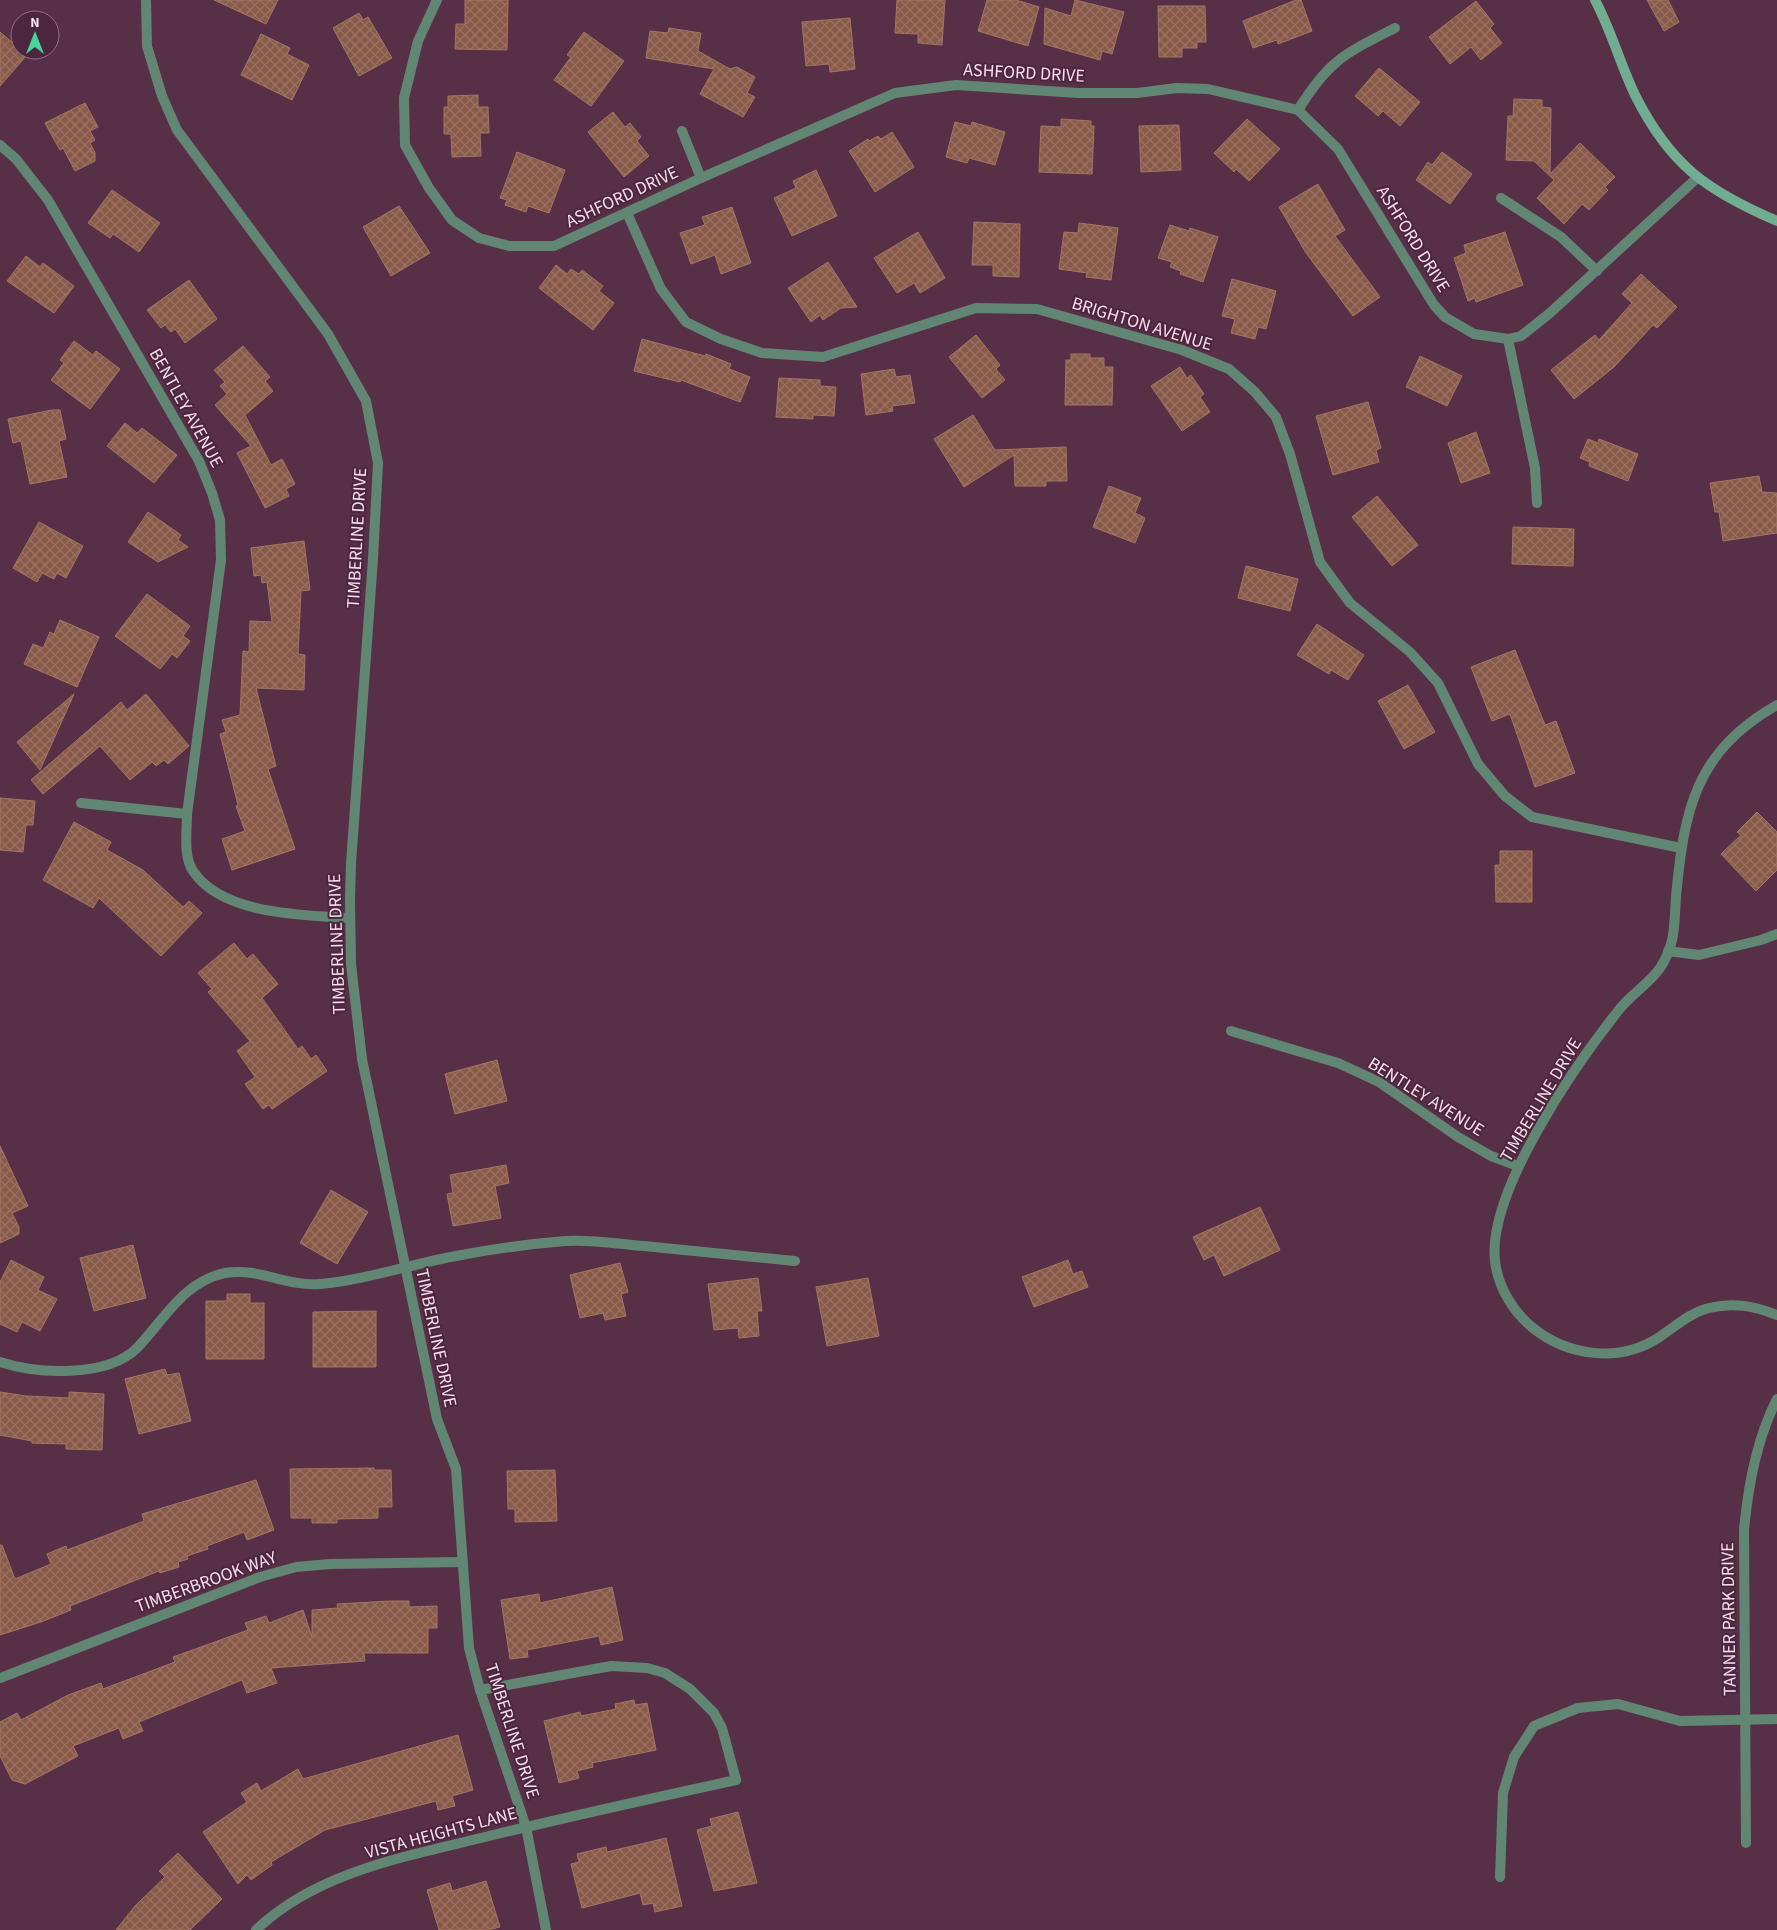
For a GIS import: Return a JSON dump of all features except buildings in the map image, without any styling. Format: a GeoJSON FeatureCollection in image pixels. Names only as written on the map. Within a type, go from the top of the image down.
{"type":"FeatureCollection","features":[{"type":"Feature","properties":{"kind":"street","name":"TIMBERLINE DRIVE"},"geometry":{"type":"LineString","coordinates":[[146,0],[147,46],[162,96],[177,130],[328,334],[366,401],[378,464],[351,863],[350,918],[351,964],[362,1060],[404,1269],[437,1419],[456,1470],[469,1648],[480,1690],[526,1827],[546,1930]]}},
{"type":"Feature","properties":{"kind":"street","name":"ASHFORD DRIVE"},"geometry":{"type":"LineString","coordinates":[[438,0],[418,42],[404,98],[405,145],[428,188],[452,220],[479,238],[509,246],[554,246],[701,178],[895,93],[956,85],[1078,93],[1137,93],[1176,88],[1208,89],[1298,110],[1338,149],[1434,305],[1445,317],[1474,334],[1508,339]]}},
{"type":"Feature","properties":{"kind":"street"},"geometry":{"type":"LineString","coordinates":[[1595,0],[1609,26],[1635,94],[1661,141],[1697,178],[1729,200],[1777,221]]}},
{"type":"Feature","properties":{"kind":"street"},"geometry":{"type":"LineString","coordinates":[[1298,110],[1314,84],[1336,60],[1395,28]]}},
{"type":"Feature","properties":{"kind":"street"},"geometry":{"type":"LineString","coordinates":[[682,131],[701,178]]}},
{"type":"Feature","properties":{"kind":"street","name":"BENTLEY AVENUE"},"geometry":{"type":"LineString","coordinates":[[0,145],[16,159],[48,200],[200,461],[220,520],[221,560],[187,814],[186,844],[192,870],[209,889],[232,899],[283,913],[350,918]]}},
{"type":"Feature","properties":{"kind":"street"},"geometry":{"type":"LineString","coordinates":[[1537,503],[1535,468],[1508,339],[1521,336],[1534,327],[1697,178]]}},
{"type":"Feature","properties":{"kind":"street"},"geometry":{"type":"LineString","coordinates":[[1501,198],[1561,237],[1597,271]]}},
{"type":"Feature","properties":{"kind":"street","name":"BRIGHTON AVENUE"},"geometry":{"type":"LineString","coordinates":[[627,213],[662,289],[686,322],[721,339],[762,353],[823,357],[976,308],[1037,309],[1182,350],[1228,369],[1255,392],[1276,417],[1290,454],[1320,562],[1350,603],[1410,652],[1438,683],[1478,764],[1505,796],[1532,817],[1681,848]]}},
{"type":"Feature","properties":{"kind":"street","name":"TIMBERLINE DRIVE"},"geometry":{"type":"LineString","coordinates":[[1777,706],[1756,717],[1718,753],[1696,791],[1687,816],[1681,848],[1675,936],[1660,968],[1619,1009],[1574,1072],[1518,1166],[1501,1211],[1495,1238],[1495,1261],[1500,1282],[1510,1303],[1532,1327],[1556,1344],[1587,1353],[1603,1354],[1632,1350],[1657,1339],[1685,1318],[1707,1309],[1731,1304],[1754,1306],[1777,1314]]}},
{"type":"Feature","properties":{"kind":"street"},"geometry":{"type":"LineString","coordinates":[[81,802],[187,814]]}},
{"type":"Feature","properties":{"kind":"street"},"geometry":{"type":"LineString","coordinates":[[1668,951],[1699,955],[1761,940],[1777,934]]}},
{"type":"Feature","properties":{"kind":"street","name":"BENTLEY AVENUE"},"geometry":{"type":"LineString","coordinates":[[1231,1031],[1338,1063],[1379,1082],[1458,1137],[1491,1156],[1518,1166]]}},
{"type":"Feature","properties":{"kind":"street"},"geometry":{"type":"LineString","coordinates":[[0,1362],[16,1368],[47,1371],[85,1370],[113,1363],[136,1349],[177,1300],[205,1282],[224,1273],[247,1272],[296,1284],[321,1284],[404,1269],[455,1256],[566,1241],[795,1261]]}},
{"type":"Feature","properties":{"kind":"street","name":"TANNER PARK DRIVE"},"geometry":{"type":"LineString","coordinates":[[1746,1844],[1744,1530],[1747,1498],[1758,1447],[1777,1399]]}},
{"type":"Feature","properties":{"kind":"street","name":"TIMBERBROOK WAY"},"geometry":{"type":"LineString","coordinates":[[0,1678],[260,1577],[296,1567],[330,1564],[463,1562]]}},
{"type":"Feature","properties":{"kind":"street","name":"VISTA HEIGHTS LANE"},"geometry":{"type":"LineString","coordinates":[[256,1930],[268,1918],[321,1885],[390,1861],[526,1827],[736,1780],[722,1728],[714,1713],[690,1689],[664,1673],[647,1668],[611,1666],[480,1690]]}},
{"type":"Feature","properties":{"kind":"street"},"geometry":{"type":"LineString","coordinates":[[1500,1877],[1503,1793],[1514,1757],[1534,1726],[1578,1708],[1618,1704],[1680,1721],[1746,1718],[1777,1719]]}}]}
